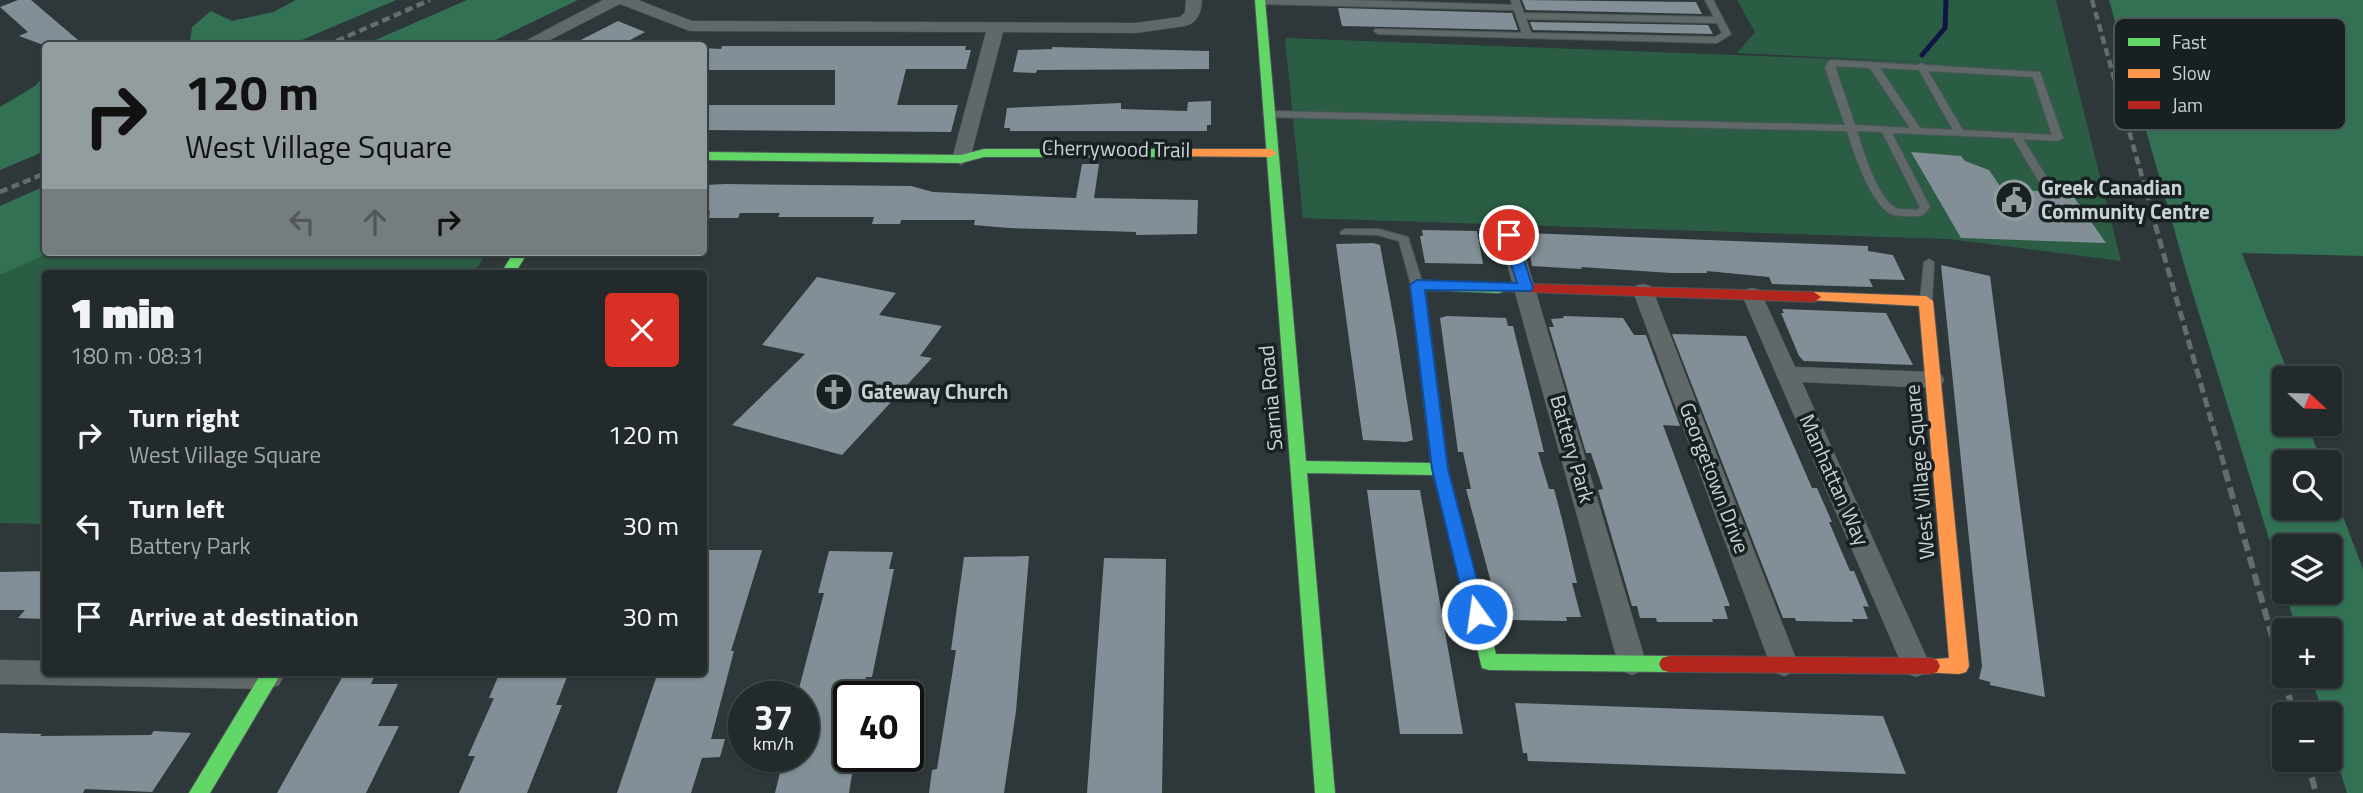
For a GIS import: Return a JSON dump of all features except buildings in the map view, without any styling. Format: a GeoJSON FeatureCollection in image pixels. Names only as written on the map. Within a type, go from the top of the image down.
{"type":"FeatureCollection","features":[{"type":"Feature","properties":{"kind":"street"},"geometry":{"type":"LineString","coordinates":[[532,42],[615,0]]}},
{"type":"Feature","properties":{"kind":"street"},"geometry":{"type":"LineString","coordinates":[[624,0],[690,26],[996,27],[1164,26],[1185,21],[1193,13],[1194,0]]}},
{"type":"Feature","properties":{"kind":"street","name":"Sarnia Road"},"geometry":{"type":"LineString","coordinates":[[1260,1],[1271,153],[1267,172],[1298,467],[1325,793]]}},
{"type":"Feature","properties":{"kind":"street"},"geometry":{"type":"LineString","coordinates":[[961,159],[996,27]]}},
{"type":"Feature","properties":{"kind":"street","name":"Cherrywood Trail"},"geometry":{"type":"LineString","coordinates":[[707,156],[961,159],[984,153],[1271,153]]}},
{"type":"Feature","properties":{"kind":"street","name":"Cherrywood Trail"},"geometry":{"type":"LineString","coordinates":[[961,159],[978,167],[1101,169]]}},
{"type":"Feature","properties":{"kind":"street","name":"Battery Park"},"geometry":{"type":"LineString","coordinates":[[1509,235],[1632,663]]}},
{"type":"Feature","properties":{"kind":"street"},"geometry":{"type":"LineString","coordinates":[[1417,285],[1926,300]]}},
{"type":"Feature","properties":{"kind":"street","name":"West Village Square"},"geometry":{"type":"LineString","coordinates":[[1417,285],[1440,469],[1489,662],[1959,666],[1926,300]]}},
{"type":"Feature","properties":{"kind":"street","name":"Georgetown Drive"},"geometry":{"type":"LineString","coordinates":[[1643,291],[1784,664]]}},
{"type":"Feature","properties":{"kind":"street","name":"Manhattan Way"},"geometry":{"type":"LineString","coordinates":[[1752,295],[1916,666]]}},
{"type":"Feature","properties":{"kind":"street"},"geometry":{"type":"LineString","coordinates":[[1787,374],[1933,380]]}},
{"type":"Feature","properties":{"kind":"street"},"geometry":{"type":"LineString","coordinates":[[1298,467],[1440,469]]}},
{"type":"Feature","properties":{"kind":"street"},"geometry":{"type":"LineString","coordinates":[[0,672],[42,672]]}},
{"type":"Feature","properties":{"kind":"street"},"geometry":{"type":"LineString","coordinates":[[199,793],[270,676]]}},
{"type":"Feature","properties":{"kind":"lane"},"geometry":{"type":"LineString","coordinates":[[1378,31],[1717,40],[1727,34],[1709,0]]}},
{"type":"Feature","properties":{"kind":"lane"},"geometry":{"type":"LineString","coordinates":[[1260,1],[1344,1],[1517,8],[1719,20]]}},
{"type":"Feature","properties":{"kind":"lane"},"geometry":{"type":"LineString","coordinates":[[1517,8],[1527,36]]}},
{"type":"Feature","properties":{"kind":"lane"},"geometry":{"type":"LineString","coordinates":[[1268,114],[1853,128],[2058,138],[2037,74],[1832,63],[1830,68],[1853,128],[1866,169],[1885,205],[1896,212],[1919,213],[1925,207],[1886,130]]}},
{"type":"Feature","properties":{"kind":"lane"},"geometry":{"type":"LineString","coordinates":[[1873,65],[1917,131]]}},
{"type":"Feature","properties":{"kind":"lane"},"geometry":{"type":"LineString","coordinates":[[1921,66],[1960,133]]}},
{"type":"Feature","properties":{"kind":"lane"},"geometry":{"type":"LineString","coordinates":[[2016,136],[2044,181]]}},
{"type":"Feature","properties":{"kind":"lane"},"geometry":{"type":"LineString","coordinates":[[1345,232],[1378,232],[1404,239],[1417,285]]}},
{"type":"Feature","properties":{"kind":"lane"},"geometry":{"type":"LineString","coordinates":[[1926,300],[1929,262]]}},
{"type":"Feature","properties":{"kind":"green space"},"geometry":{"type":"Polygon","coordinates":[[[296,0],[396,0],[297,42],[190,42],[192,27],[211,11],[232,21],[273,12],[296,0]]]}},
{"type":"Feature","properties":{"kind":"green space"},"geometry":{"type":"Polygon","coordinates":[[[467,0],[578,0],[491,42],[371,42],[467,0]]]}},
{"type":"Feature","properties":{"kind":"green space"},"geometry":{"type":"Polygon","coordinates":[[[1737,0],[2056,0],[2121,261],[1949,239],[1303,218],[1285,38],[1945,63],[1737,53],[1755,32],[1737,0]]]}},
{"type":"Feature","properties":{"kind":"green space"},"geometry":{"type":"Polygon","coordinates":[[[2109,0],[2363,0],[2363,256],[2242,253],[2285,366],[2272,366],[2272,436],[2312,436],[2317,450],[2272,450],[2272,520],[2342,520],[2342,514],[2363,569],[2363,793],[2347,793],[2341,772],[2342,702],[2319,702],[2315,688],[2342,688],[2342,618],[2293,618],[2289,604],[2342,604],[2342,534],[2272,534],[2272,548],[2188,278],[2146,130],[2346,130],[2346,18],[2114,18],[2109,0]]]}},
{"type":"Feature","properties":{"kind":"green space"},"geometry":{"type":"Polygon","coordinates":[[[42,78],[42,152],[0,170],[0,107],[35,86],[42,78]]]}},
{"type":"Feature","properties":{"kind":"green space"},"geometry":{"type":"Polygon","coordinates":[[[42,187],[42,256],[0,275],[0,206],[42,187]]]}},
{"type":"Feature","properties":{"kind":"green space"},"geometry":{"type":"Polygon","coordinates":[[[42,254],[42,256],[485,256],[476,270],[42,270],[42,524],[0,523],[0,270],[42,254]]]}},
{"type":"Feature","properties":{"kind":"waterway"},"geometry":{"type":"LineString","coordinates":[[1922,55],[1945,28],[1946,0]]}},
{"type":"Feature","properties":{"kind":"railway"},"geometry":{"type":"LineString","coordinates":[[334,42],[430,0]]}},
{"type":"Feature","properties":{"kind":"railway"},"geometry":{"type":"LineString","coordinates":[[2092,0],[2114,78]]}},
{"type":"Feature","properties":{"kind":"railway"},"geometry":{"type":"LineString","coordinates":[[2129,130],[2152,212]]}},
{"type":"Feature","properties":{"kind":"railway"},"geometry":{"type":"LineString","coordinates":[[0,192],[42,175]]}},
{"type":"Feature","properties":{"kind":"railway"},"geometry":{"type":"LineString","coordinates":[[2151,210],[2226,472]]}},
{"type":"Feature","properties":{"kind":"railway"},"geometry":{"type":"LineString","coordinates":[[2225,470],[2291,702]]}},
{"type":"Feature","properties":{"kind":"railway"},"geometry":{"type":"LineString","coordinates":[[2310,772],[2316,793]]}},
{"type":"Feature","properties":{"kind":"traffic: fast"},"geometry":{"type":"LineString","coordinates":[[1260,0],[1325,793]]}},
{"type":"Feature","properties":{"kind":"traffic: fast"},"geometry":{"type":"LineString","coordinates":[[707,156],[961,159],[984,153],[1162,153]]}},
{"type":"Feature","properties":{"kind":"traffic: fast"},"geometry":{"type":"LineString","coordinates":[[510,270],[519,256]]}},
{"type":"Feature","properties":{"kind":"traffic: fast"},"geometry":{"type":"LineString","coordinates":[[1298,467],[1440,469],[1417,285],[1499,288]]}},
{"type":"Feature","properties":{"kind":"traffic: fast"},"geometry":{"type":"LineString","coordinates":[[1440,469],[1489,662],[1669,664]]}},
{"type":"Feature","properties":{"kind":"traffic: fast"},"geometry":{"type":"LineString","coordinates":[[199,793],[270,676]]}},
{"type":"Feature","properties":{"kind":"traffic: slow"},"geometry":{"type":"LineString","coordinates":[[1162,153],[1271,153]]}},
{"type":"Feature","properties":{"kind":"traffic: slow"},"geometry":{"type":"LineString","coordinates":[[1814,297],[1926,301],[1959,666],[1930,666]]}},
{"type":"Feature","properties":{"kind":"traffic: jam"},"geometry":{"type":"LineString","coordinates":[[1499,288],[1814,297]]}},
{"type":"Feature","properties":{"kind":"traffic: jam"},"geometry":{"type":"LineString","coordinates":[[1669,664],[1930,666]]}},
{"type":"Feature","properties":{"kind":"place","name":"Greek Canadian Community Centre"},"geometry":{"type":"Point","coordinates":[2014,200]}},
{"type":"Feature","properties":{"kind":"place","name":"Gateway Church"},"geometry":{"type":"Point","coordinates":[834,392]}},
{"type":"Feature","properties":{"kind":"route"},"geometry":{"type":"LineString","coordinates":[[1477,614],[1440,469],[1417,285],[1526,288],[1509,235]]}}]}
